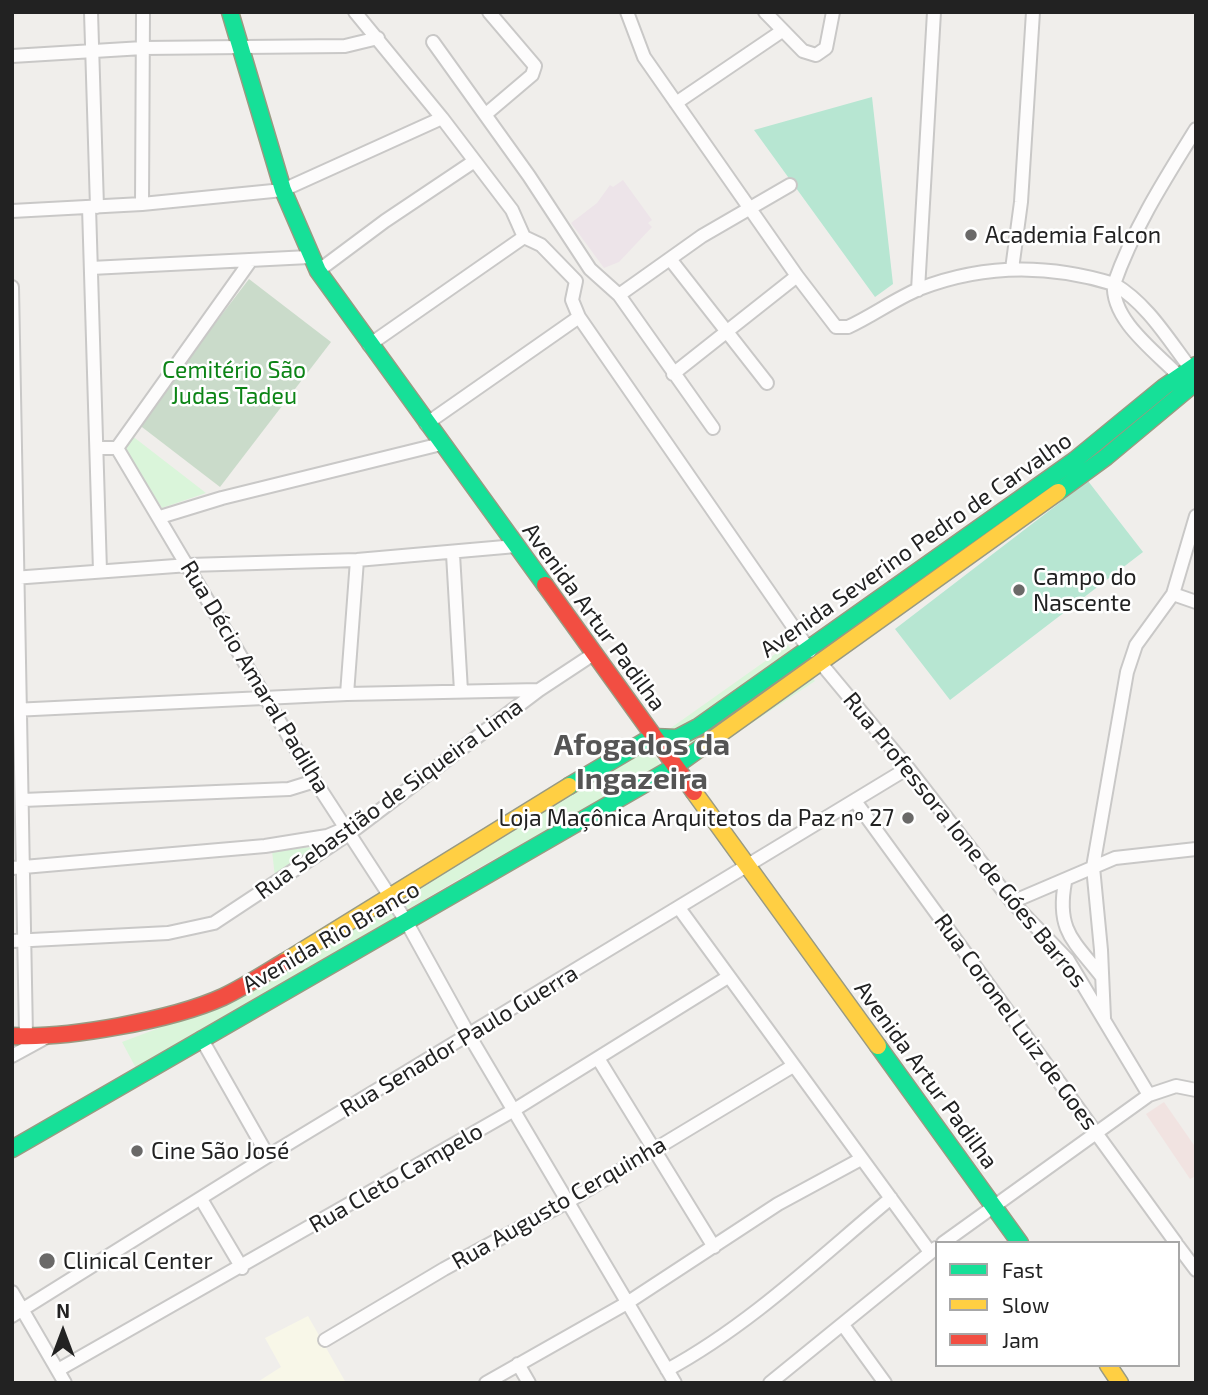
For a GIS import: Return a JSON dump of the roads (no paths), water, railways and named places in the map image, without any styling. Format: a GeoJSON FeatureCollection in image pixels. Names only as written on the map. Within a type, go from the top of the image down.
{"type":"FeatureCollection","features":[{"type":"Feature","properties":{"kind":"main road","name":"Avenida Artur Padilha"},"geometry":{"type":"LineString","coordinates":[[230,12],[283,190],[309,257],[592,655],[1019,1241]]}},
{"type":"Feature","properties":{"kind":"main road","name":"Avenida Severino Pedro de Carvalho"},"geometry":{"type":"LineString","coordinates":[[674,767],[865,619],[1106,457],[1191,373]]}},
{"type":"Feature","properties":{"kind":"main road","name":"Avenida Severino Pedro de Carvalho"},"geometry":{"type":"LineString","coordinates":[[652,737],[672,739],[686,734],[821,652]]}},
{"type":"Feature","properties":{"kind":"main road","name":"Avenida Rio Branco"},"geometry":{"type":"LineString","coordinates":[[19,1035],[46,1038],[173,1014],[221,998],[652,737]]}},
{"type":"Feature","properties":{"kind":"main road","name":"Avenida Rio Branco"},"geometry":{"type":"LineString","coordinates":[[12,1149],[674,767]]}},
{"type":"Feature","properties":{"kind":"main road"},"geometry":{"type":"LineString","coordinates":[[1109,1367],[1120,1383]]}},
{"type":"Feature","properties":{"kind":"street"},"geometry":{"type":"LineString","coordinates":[[91,12],[91,268],[100,571]]}},
{"type":"Feature","properties":{"kind":"street"},"geometry":{"type":"LineString","coordinates":[[142,204],[143,12]]}},
{"type":"Feature","properties":{"kind":"street"},"geometry":{"type":"LineString","coordinates":[[355,12],[442,118],[512,210],[524,237],[541,245],[576,281],[590,269]]}},
{"type":"Feature","properties":{"kind":"street"},"geometry":{"type":"LineString","coordinates":[[486,114],[532,75],[535,66],[489,12]]}},
{"type":"Feature","properties":{"kind":"street"},"geometry":{"type":"LineString","coordinates":[[626,12],[638,47],[831,323],[842,328],[918,290],[960,277],[1013,269],[1064,271],[1114,284],[1132,294],[1191,373]]}},
{"type":"Feature","properties":{"kind":"street"},"geometry":{"type":"LineString","coordinates":[[765,12],[809,54],[821,54],[826,48],[833,12]]}},
{"type":"Feature","properties":{"kind":"street"},"geometry":{"type":"LineString","coordinates":[[918,290],[934,12]]}},
{"type":"Feature","properties":{"kind":"street"},"geometry":{"type":"LineString","coordinates":[[1013,269],[1021,202],[1033,12]]}},
{"type":"Feature","properties":{"kind":"street"},"geometry":{"type":"LineString","coordinates":[[676,103],[782,31]]}},
{"type":"Feature","properties":{"kind":"street"},"geometry":{"type":"LineString","coordinates":[[12,56],[143,48],[345,46],[378,38]]}},
{"type":"Feature","properties":{"kind":"street"},"geometry":{"type":"LineString","coordinates":[[433,42],[486,114],[590,269],[619,295],[713,428]]}},
{"type":"Feature","properties":{"kind":"street"},"geometry":{"type":"LineString","coordinates":[[12,211],[142,204],[283,190],[442,118]]}},
{"type":"Feature","properties":{"kind":"street"},"geometry":{"type":"LineString","coordinates":[[1191,373],[1124,317],[1113,295],[1124,256],[1180,152],[1196,130]]}},
{"type":"Feature","properties":{"kind":"street"},"geometry":{"type":"LineString","coordinates":[[1180,152],[1196,146]]}},
{"type":"Feature","properties":{"kind":"street"},"geometry":{"type":"LineString","coordinates":[[318,271],[384,221],[473,162]]}},
{"type":"Feature","properties":{"kind":"street"},"geometry":{"type":"LineString","coordinates":[[619,295],[749,207],[790,185]]}},
{"type":"Feature","properties":{"kind":"street"},"geometry":{"type":"LineString","coordinates":[[369,345],[524,237]]}},
{"type":"Feature","properties":{"kind":"street"},"geometry":{"type":"LineString","coordinates":[[91,268],[309,257]]}},
{"type":"Feature","properties":{"kind":"street"},"geometry":{"type":"LineString","coordinates":[[670,259],[767,383]]}},
{"type":"Feature","properties":{"kind":"street"},"geometry":{"type":"LineString","coordinates":[[98,448],[117,448],[251,260]]}},
{"type":"Feature","properties":{"kind":"street"},"geometry":{"type":"LineString","coordinates":[[673,374],[797,276]]}},
{"type":"Feature","properties":{"kind":"street","name":"Rua Professora Ione de Góes Barros"},"geometry":{"type":"LineString","coordinates":[[576,281],[572,300],[579,317],[908,768],[1012,902],[1068,960],[1149,1095]]}},
{"type":"Feature","properties":{"kind":"street"},"geometry":{"type":"LineString","coordinates":[[12,287],[16,710],[23,800],[18,868],[19,1035]]}},
{"type":"Feature","properties":{"kind":"street"},"geometry":{"type":"LineString","coordinates":[[426,424],[579,317]]}},
{"type":"Feature","properties":{"kind":"street"},"geometry":{"type":"LineString","coordinates":[[160,517],[222,498],[441,444]]}},
{"type":"Feature","properties":{"kind":"street","name":"Rua Décio Amaral Padilha"},"geometry":{"type":"LineString","coordinates":[[117,448],[316,780],[406,921],[469,1035],[675,1383]]}},
{"type":"Feature","properties":{"kind":"street"},"geometry":{"type":"LineString","coordinates":[[1104,1022],[1093,867],[1131,656],[1173,594],[1196,516]]}},
{"type":"Feature","properties":{"kind":"street"},"geometry":{"type":"LineString","coordinates":[[15,578],[189,565],[357,561],[516,546]]}},
{"type":"Feature","properties":{"kind":"street"},"geometry":{"type":"LineString","coordinates":[[453,554],[461,691]]}},
{"type":"Feature","properties":{"kind":"street"},"geometry":{"type":"LineString","coordinates":[[348,694],[357,561]]}},
{"type":"Feature","properties":{"kind":"street"},"geometry":{"type":"LineString","coordinates":[[1173,594],[1196,602]]}},
{"type":"Feature","properties":{"kind":"street","name":"Rua Sebastião de Siqueira Lima"},"geometry":{"type":"LineString","coordinates":[[19,941],[168,933],[214,923],[592,655]]}},
{"type":"Feature","properties":{"kind":"street"},"geometry":{"type":"LineString","coordinates":[[16,710],[348,694],[540,690]]}},
{"type":"Feature","properties":{"kind":"street","name":"Rua Senador Paulo Guerra"},"geometry":{"type":"LineString","coordinates":[[17,1313],[268,1156],[908,768]]}},
{"type":"Feature","properties":{"kind":"street"},"geometry":{"type":"LineString","coordinates":[[23,800],[289,789],[316,780]]}},
{"type":"Feature","properties":{"kind":"street","name":"Rua Coronel Luiz de Goes"},"geometry":{"type":"LineString","coordinates":[[855,801],[1175,1241]]}},
{"type":"Feature","properties":{"kind":"street"},"geometry":{"type":"LineString","coordinates":[[18,868],[265,846],[319,838],[348,830]]}},
{"type":"Feature","properties":{"kind":"street"},"geometry":{"type":"LineString","coordinates":[[1012,902],[1128,854],[1196,849]]}},
{"type":"Feature","properties":{"kind":"street"},"geometry":{"type":"LineString","coordinates":[[1065,882],[1060,911],[1063,924],[1102,977]]}},
{"type":"Feature","properties":{"kind":"street"},"geometry":{"type":"LineString","coordinates":[[679,908],[861,1159],[934,1250],[770,1383]]}},
{"type":"Feature","properties":{"kind":"street","name":"Rua Cleto Campelo"},"geometry":{"type":"LineString","coordinates":[[58,1370],[242,1268],[514,1110],[599,1060],[728,977]]}},
{"type":"Feature","properties":{"kind":"street"},"geometry":{"type":"LineString","coordinates":[[12,1056],[46,1038]]}},
{"type":"Feature","properties":{"kind":"street"},"geometry":{"type":"LineString","coordinates":[[201,1038],[268,1156]]}},
{"type":"Feature","properties":{"kind":"street"},"geometry":{"type":"LineString","coordinates":[[599,1060],[714,1247]]}},
{"type":"Feature","properties":{"kind":"street","name":"Rua Augusto Cerquinha"},"geometry":{"type":"LineString","coordinates":[[325,1340],[444,1269],[569,1201],[793,1066]]}},
{"type":"Feature","properties":{"kind":"street"},"geometry":{"type":"LineString","coordinates":[[946,1241],[1149,1095],[1176,1086],[1196,1090]]}},
{"type":"Feature","properties":{"kind":"street"},"geometry":{"type":"LineString","coordinates":[[486,1383],[627,1303],[778,1203],[861,1159]]}},
{"type":"Feature","properties":{"kind":"street"},"geometry":{"type":"LineString","coordinates":[[667,1370],[703,1349],[772,1298],[891,1198]]}},
{"type":"Feature","properties":{"kind":"street"},"geometry":{"type":"LineString","coordinates":[[201,1199],[242,1268]]}},
{"type":"Feature","properties":{"kind":"street","name":"Rua Coronel Luiz de Goes"},"geometry":{"type":"LineString","coordinates":[[1180,1248],[1196,1270]]}},
{"type":"Feature","properties":{"kind":"street"},"geometry":{"type":"LineString","coordinates":[[12,1292],[17,1313],[65,1383]]}},
{"type":"Feature","properties":{"kind":"street"},"geometry":{"type":"LineString","coordinates":[[843,1325],[885,1383]]}},
{"type":"Feature","properties":{"kind":"street"},"geometry":{"type":"LineString","coordinates":[[518,1364],[529,1383]]}},
{"type":"Feature","properties":{"kind":"place","name":"Academia Falcon"},"geometry":{"type":"Point","coordinates":[971,235]}},
{"type":"Feature","properties":{"kind":"place","name":"Campo do Nascente"},"geometry":{"type":"Point","coordinates":[1019,590]}},
{"type":"Feature","properties":{"kind":"place","name":"Loja Maçônica Arquitetos da Paz nº 27"},"geometry":{"type":"Point","coordinates":[908,818]}},
{"type":"Feature","properties":{"kind":"place","name":"Cine São José"},"geometry":{"type":"Point","coordinates":[137,1151]}},
{"type":"Feature","properties":{"kind":"place","name":"Clinical Center"},"geometry":{"type":"Point","coordinates":[47,1261]}},
{"type":"Feature","properties":{"kind":"district","name":"Afogados da Ingazeira"},"geometry":{"type":"Point","coordinates":[642,762]}},
{"type":"Feature","properties":{"kind":"park label","name":"Cemitério São Judas Tadeu"},"geometry":{"type":"Point","coordinates":[234,383]}}]}
